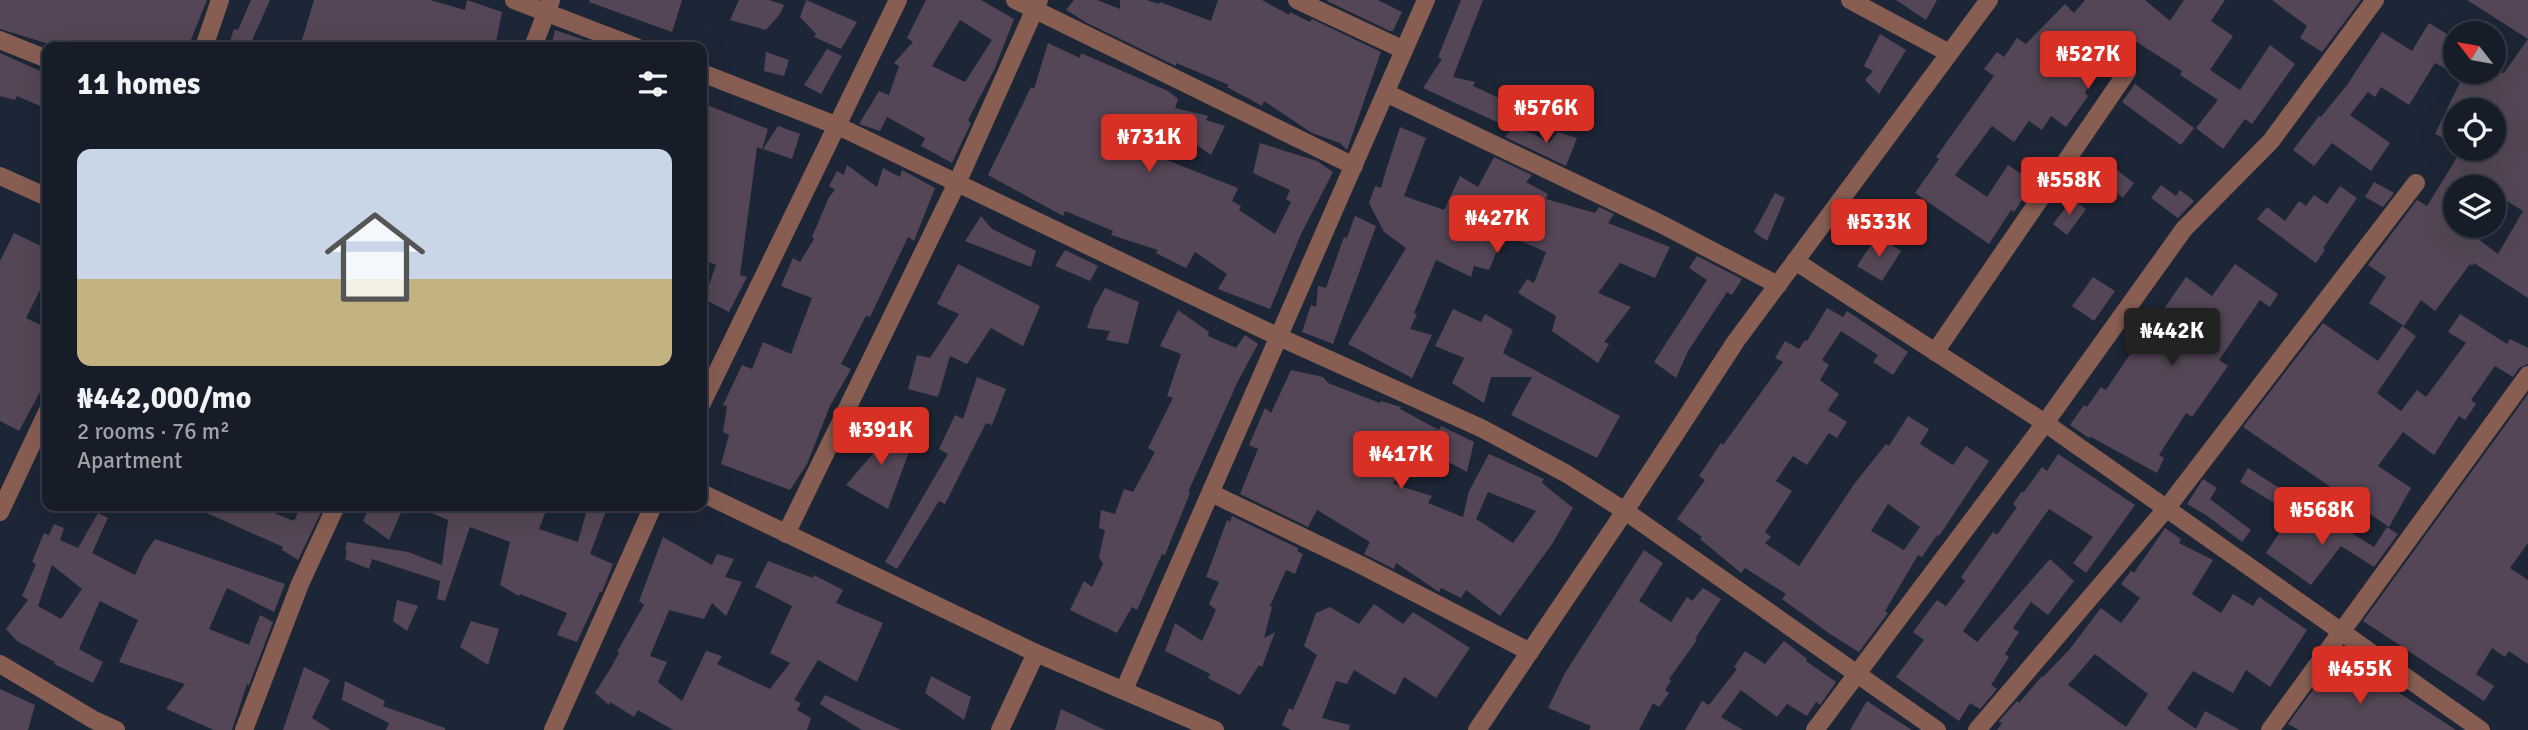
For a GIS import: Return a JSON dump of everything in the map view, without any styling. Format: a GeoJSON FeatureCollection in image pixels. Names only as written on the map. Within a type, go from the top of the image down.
{"type":"FeatureCollection","features":[{"type":"Feature","properties":{"kind":"street"},"geometry":{"type":"LineString","coordinates":[[206,42],[220,0]]}},
{"type":"Feature","properties":{"kind":"street"},"geometry":{"type":"LineString","coordinates":[[514,0],[549,6],[625,42]]}},
{"type":"Feature","properties":{"kind":"street"},"geometry":{"type":"LineString","coordinates":[[707,393],[898,0]]}},
{"type":"Feature","properties":{"kind":"street"},"geometry":{"type":"LineString","coordinates":[[1015,0],[1037,5],[1354,166]]}},
{"type":"Feature","properties":{"kind":"street"},"geometry":{"type":"LineString","coordinates":[[1297,0],[1404,50]]}},
{"type":"Feature","properties":{"kind":"street"},"geometry":{"type":"LineString","coordinates":[[1124,690],[1426,0]]}},
{"type":"Feature","properties":{"kind":"street"},"geometry":{"type":"LineString","coordinates":[[1850,0],[1949,53]]}},
{"type":"Feature","properties":{"kind":"street"},"geometry":{"type":"LineString","coordinates":[[1477,730],[1736,341],[1989,0]]}},
{"type":"Feature","properties":{"kind":"street"},"geometry":{"type":"LineString","coordinates":[[1815,730],[2045,423],[2183,229],[2271,141],[2375,0]]}},
{"type":"Feature","properties":{"kind":"street"},"geometry":{"type":"LineString","coordinates":[[786,534],[957,183],[1037,5]]}},
{"type":"Feature","properties":{"kind":"street"},"geometry":{"type":"LineString","coordinates":[[535,42],[549,6]]}},
{"type":"Feature","properties":{"kind":"street"},"geometry":{"type":"LineString","coordinates":[[0,40],[42,57]]}},
{"type":"Feature","properties":{"kind":"street"},"geometry":{"type":"LineString","coordinates":[[1936,352],[2127,72]]}},
{"type":"Feature","properties":{"kind":"street"},"geometry":{"type":"LineString","coordinates":[[707,75],[838,127],[1279,337],[1481,428],[1567,474],[1625,511],[1937,730]]}},
{"type":"Feature","properties":{"kind":"street"},"geometry":{"type":"LineString","coordinates":[[1386,93],[1661,224],[1778,285]]}},
{"type":"Feature","properties":{"kind":"street"},"geometry":{"type":"LineString","coordinates":[[0,176],[42,195]]}},
{"type":"Feature","properties":{"kind":"street"},"geometry":{"type":"LineString","coordinates":[[1977,730],[2166,509],[2416,183]]}},
{"type":"Feature","properties":{"kind":"street"},"geometry":{"type":"LineString","coordinates":[[1795,261],[2045,423],[2481,730]]}},
{"type":"Feature","properties":{"kind":"street"},"geometry":{"type":"LineString","coordinates":[[2270,730],[2528,375]]}},
{"type":"Feature","properties":{"kind":"street"},"geometry":{"type":"LineString","coordinates":[[0,512],[42,423]]}},
{"type":"Feature","properties":{"kind":"street"},"geometry":{"type":"LineString","coordinates":[[1211,493],[1361,565],[1530,652]]}},
{"type":"Feature","properties":{"kind":"street"},"geometry":{"type":"LineString","coordinates":[[707,495],[1036,653],[1215,730]]}},
{"type":"Feature","properties":{"kind":"street"},"geometry":{"type":"LineString","coordinates":[[243,730],[300,584],[334,511]]}},
{"type":"Feature","properties":{"kind":"street"},"geometry":{"type":"LineString","coordinates":[[553,730],[651,511]]}},
{"type":"Feature","properties":{"kind":"street"},"geometry":{"type":"LineString","coordinates":[[1000,730],[1036,653]]}},
{"type":"Feature","properties":{"kind":"street"},"geometry":{"type":"LineString","coordinates":[[0,664],[94,720],[116,730]]}},
{"type":"Feature","properties":{"kind":"building"},"geometry":{"type":"Polygon","coordinates":[[[0,0],[207,0],[190,42],[43,42],[0,29],[0,0]]]}},
{"type":"Feature","properties":{"kind":"building"},"geometry":{"type":"Polygon","coordinates":[[[251,0],[270,0],[251,42],[230,42],[234,29],[238,30],[251,0]]]}},
{"type":"Feature","properties":{"kind":"building"},"geometry":{"type":"Polygon","coordinates":[[[314,0],[430,0],[465,10],[467,0],[502,12],[496,42],[301,42],[314,0]]]}},
{"type":"Feature","properties":{"kind":"building"},"geometry":{"type":"Polygon","coordinates":[[[682,0],[672,32],[589,2],[682,0]]]}},
{"type":"Feature","properties":{"kind":"building"},"geometry":{"type":"Polygon","coordinates":[[[739,0],[769,0],[784,5],[766,30],[730,20],[739,0]]]}},
{"type":"Feature","properties":{"kind":"building"},"geometry":{"type":"Polygon","coordinates":[[[806,0],[857,22],[841,49],[814,37],[816,34],[800,17],[806,0]]]}},
{"type":"Feature","properties":{"kind":"building"},"geometry":{"type":"Polygon","coordinates":[[[926,0],[981,0],[1014,19],[995,68],[968,120],[971,123],[952,163],[921,146],[925,138],[887,117],[880,131],[859,124],[879,91],[889,95],[899,66],[894,63],[913,42],[907,38],[926,0]],[[960,20],[932,66],[965,82],[992,40],[960,20]]]}},
{"type":"Feature","properties":{"kind":"building"},"geometry":{"type":"Polygon","coordinates":[[[1074,0],[1097,0],[1120,9],[1120,0],[1147,0],[1159,4],[1160,2],[1211,21],[1218,0],[1262,0],[1289,15],[1290,12],[1310,22],[1312,19],[1381,52],[1347,150],[1340,143],[1312,133],[1264,101],[1262,106],[1227,87],[1229,85],[1176,63],[1176,66],[1087,23],[1066,10],[1074,0]]]}},
{"type":"Feature","properties":{"kind":"building"},"geometry":{"type":"Polygon","coordinates":[[[1328,0],[1378,0],[1402,12],[1393,31],[1390,31],[1328,0]]]}},
{"type":"Feature","properties":{"kind":"building"},"geometry":{"type":"Polygon","coordinates":[[[1461,0],[1483,0],[1453,77],[1475,82],[1473,86],[1508,102],[1501,124],[1423,88],[1442,59],[1438,57],[1461,0]]]}},
{"type":"Feature","properties":{"kind":"building"},"geometry":{"type":"Polygon","coordinates":[[[1896,0],[1937,0],[1926,20],[1896,0]]]}},
{"type":"Feature","properties":{"kind":"building"},"geometry":{"type":"Polygon","coordinates":[[[2085,0],[2145,0],[2170,21],[2184,0],[2225,0],[2211,21],[2233,36],[2210,70],[2240,90],[2270,45],[2295,64],[2252,124],[2245,119],[2223,149],[2196,128],[2218,100],[2180,75],[2182,71],[2132,39],[2105,68],[2100,64],[2085,93],[2088,96],[2066,127],[2051,116],[2042,130],[2029,121],[2014,142],[1992,126],[1955,175],[1987,197],[2008,165],[2034,182],[2014,212],[2011,210],[1989,244],[1915,193],[1939,159],[1936,157],[1994,76],[1984,69],[1997,52],[2004,57],[2017,38],[2026,44],[2065,4],[2074,13],[2085,0]]]}},
{"type":"Feature","properties":{"kind":"building"},"geometry":{"type":"Polygon","coordinates":[[[2272,0],[2361,0],[2322,52],[2300,38],[2307,26],[2272,0]]]}},
{"type":"Feature","properties":{"kind":"building"},"geometry":{"type":"Polygon","coordinates":[[[2467,0],[2528,0],[2528,39],[2506,25],[2506,21],[2500,21],[2467,0]]]}},
{"type":"Feature","properties":{"kind":"building"},"geometry":{"type":"Polygon","coordinates":[[[2429,23],[2443,32],[2443,67],[2435,63],[2409,105],[2381,87],[2375,97],[2368,92],[2350,115],[2390,143],[2371,171],[2332,143],[2314,166],[2293,150],[2347,85],[2382,32],[2412,51],[2429,23]]]}},
{"type":"Feature","properties":{"kind":"building"},"geometry":{"type":"Polygon","coordinates":[[[555,30],[590,42],[552,42],[555,30]]]}},
{"type":"Feature","properties":{"kind":"building"},"geometry":{"type":"Polygon","coordinates":[[[1880,34],[1906,50],[1879,94],[1865,80],[1873,71],[1864,66],[1880,34]]]}},
{"type":"Feature","properties":{"kind":"building"},"geometry":{"type":"Polygon","coordinates":[[[2528,39],[2528,298],[2474,263],[2472,266],[2470,264],[2435,311],[2421,300],[2404,326],[2369,303],[2386,277],[2368,265],[2417,200],[2427,206],[2443,180],[2443,238],[2477,238],[2498,254],[2523,211],[2506,200],[2506,175],[2446,175],[2455,161],[2506,161],[2506,98],[2452,98],[2459,84],[2506,84],[2506,70],[2528,39]]]}},
{"type":"Feature","properties":{"kind":"building"},"geometry":{"type":"Polygon","coordinates":[[[1048,43],[1080,58],[1081,53],[1168,91],[1178,99],[1175,108],[1208,116],[1206,120],[1225,126],[1211,155],[1165,122],[1154,155],[1238,188],[1232,201],[1241,206],[1239,210],[1275,234],[1291,202],[1286,199],[1290,190],[1253,173],[1260,143],[1317,161],[1333,172],[1301,234],[1270,309],[1218,289],[1227,274],[1195,252],[1186,268],[1156,253],[1158,250],[1111,235],[1113,231],[1065,211],[1063,216],[988,175],[1031,87],[1034,89],[1048,43]]]}},
{"type":"Feature","properties":{"kind":"building"},"geometry":{"type":"Polygon","coordinates":[[[827,49],[842,56],[821,94],[804,85],[827,49]]]}},
{"type":"Feature","properties":{"kind":"building"},"geometry":{"type":"Polygon","coordinates":[[[766,52],[789,60],[784,76],[764,71],[766,52]]]}},
{"type":"Feature","properties":{"kind":"building"},"geometry":{"type":"Polygon","coordinates":[[[0,53],[42,72],[42,107],[17,96],[15,100],[0,96],[0,53]]]}},
{"type":"Feature","properties":{"kind":"building"},"geometry":{"type":"Polygon","coordinates":[[[2135,84],[2194,128],[2181,145],[2122,102],[2135,84]]]}},
{"type":"Feature","properties":{"kind":"building"},"geometry":{"type":"Polygon","coordinates":[[[707,105],[768,129],[762,149],[757,147],[740,275],[747,277],[729,312],[707,301],[707,290],[716,265],[707,261],[707,105]]]}},
{"type":"Feature","properties":{"kind":"building"},"geometry":{"type":"Polygon","coordinates":[[[2443,117],[2443,138],[2435,134],[2443,117]]]}},
{"type":"Feature","properties":{"kind":"building"},"geometry":{"type":"Polygon","coordinates":[[[778,126],[800,134],[792,159],[763,149],[778,126]]]}},
{"type":"Feature","properties":{"kind":"building"},"geometry":{"type":"Polygon","coordinates":[[[1400,127],[1426,138],[1404,196],[1444,210],[1460,176],[1478,187],[1494,157],[1532,175],[1526,182],[1548,194],[1546,199],[1595,213],[1599,207],[1614,214],[1608,223],[1670,247],[1655,278],[1620,263],[1598,293],[1631,307],[1604,342],[1609,344],[1598,363],[1552,331],[1556,316],[1518,293],[1527,279],[1534,283],[1546,252],[1504,234],[1489,270],[1474,266],[1471,277],[1436,260],[1410,329],[1432,335],[1412,378],[1348,344],[1406,248],[1384,232],[1369,203],[1375,186],[1381,188],[1383,181],[1386,182],[1383,180],[1400,127]]]}},
{"type":"Feature","properties":{"kind":"building"},"geometry":{"type":"Polygon","coordinates":[[[1513,128],[1534,134],[1549,143],[1558,132],[1577,138],[1566,166],[1505,137],[1513,128]]]}},
{"type":"Feature","properties":{"kind":"building"},"geometry":{"type":"Polygon","coordinates":[[[847,165],[877,187],[883,168],[900,177],[902,170],[935,188],[914,241],[908,237],[870,317],[866,316],[841,364],[851,369],[830,406],[807,464],[790,490],[721,464],[729,435],[723,432],[727,406],[723,405],[742,365],[752,369],[763,342],[791,354],[812,298],[781,286],[793,258],[800,262],[814,239],[812,237],[829,197],[835,190],[829,186],[837,171],[844,175],[847,165]]]}},
{"type":"Feature","properties":{"kind":"building"},"geometry":{"type":"Polygon","coordinates":[[[2113,167],[2134,183],[2123,198],[2102,181],[2113,167]]]}},
{"type":"Feature","properties":{"kind":"building"},"geometry":{"type":"Polygon","coordinates":[[[2374,182],[2394,193],[2383,207],[2365,197],[2374,182]]]}},
{"type":"Feature","properties":{"kind":"building"},"geometry":{"type":"Polygon","coordinates":[[[2161,185],[2176,196],[2180,190],[2194,201],[2178,218],[2151,198],[2161,185]]]}},
{"type":"Feature","properties":{"kind":"building"},"geometry":{"type":"Polygon","coordinates":[[[2340,186],[2357,198],[2316,263],[2257,219],[2267,207],[2285,221],[2299,201],[2306,206],[2314,195],[2327,204],[2340,186]]]}},
{"type":"Feature","properties":{"kind":"building"},"geometry":{"type":"Polygon","coordinates":[[[1775,193],[1785,198],[1767,241],[1754,232],[1775,193]]]}},
{"type":"Feature","properties":{"kind":"building"},"geometry":{"type":"Polygon","coordinates":[[[2072,199],[2086,209],[2067,235],[2053,224],[2072,199]]]}},
{"type":"Feature","properties":{"kind":"building"},"geometry":{"type":"Polygon","coordinates":[[[981,216],[992,229],[1036,251],[1031,267],[965,241],[981,216]]]}},
{"type":"Feature","properties":{"kind":"building"},"geometry":{"type":"Polygon","coordinates":[[[1355,216],[1376,226],[1333,344],[1302,332],[1311,305],[1316,307],[1318,286],[1326,288],[1344,237],[1347,238],[1355,216]]]}},
{"type":"Feature","properties":{"kind":"building"},"geometry":{"type":"Polygon","coordinates":[[[14,233],[42,247],[42,286],[26,318],[42,326],[42,388],[19,431],[0,421],[0,261],[14,233]]]}},
{"type":"Feature","properties":{"kind":"building"},"geometry":{"type":"Polygon","coordinates":[[[1877,236],[1901,251],[1882,281],[1857,266],[1877,236]]]}},
{"type":"Feature","properties":{"kind":"building"},"geometry":{"type":"Polygon","coordinates":[[[1065,250],[1098,266],[1090,281],[1055,266],[1065,250]]]}},
{"type":"Feature","properties":{"kind":"building"},"geometry":{"type":"Polygon","coordinates":[[[1697,256],[1742,279],[1732,295],[1727,292],[1688,351],[1676,378],[1654,362],[1707,280],[1689,268],[1697,256]]]}},
{"type":"Feature","properties":{"kind":"building"},"geometry":{"type":"Polygon","coordinates":[[[958,264],[1040,306],[1023,346],[991,328],[967,364],[950,356],[938,397],[908,389],[917,355],[930,358],[959,314],[937,304],[958,264]]]}},
{"type":"Feature","properties":{"kind":"building"},"geometry":{"type":"Polygon","coordinates":[[[2235,264],[2278,294],[2270,307],[2260,300],[2219,360],[2228,366],[2192,417],[2186,413],[2159,455],[2164,458],[2157,473],[2089,438],[2070,425],[2101,387],[2106,390],[2155,317],[2157,319],[2186,277],[2212,296],[2235,264]]]}},
{"type":"Feature","properties":{"kind":"building"},"geometry":{"type":"Polygon","coordinates":[[[2093,277],[2115,291],[2094,321],[2072,306],[2093,277]]]}},
{"type":"Feature","properties":{"kind":"building"},"geometry":{"type":"Polygon","coordinates":[[[1105,288],[1139,302],[1128,344],[1106,340],[1110,331],[1087,328],[1105,288]]]}},
{"type":"Feature","properties":{"kind":"building"},"geometry":{"type":"Polygon","coordinates":[[[1827,308],[1843,317],[1847,311],[1908,352],[1893,375],[1873,362],[1878,355],[1841,331],[1822,360],[1829,365],[1820,380],[1839,394],[1828,410],[1847,422],[1837,438],[1829,433],[1807,465],[1793,456],[1776,481],[1792,491],[1765,532],[1771,537],[1765,543],[1799,566],[1855,483],[1886,444],[1889,446],[1908,416],[1929,429],[1920,444],[1953,465],[1966,446],[1989,461],[1939,536],[1937,535],[1922,557],[1918,555],[1885,611],[1888,613],[1859,652],[1782,599],[1786,594],[1745,568],[1741,573],[1700,539],[1702,537],[1677,519],[1705,480],[1699,476],[1721,443],[1723,445],[1783,362],[1775,358],[1785,341],[1799,349],[1805,340],[1807,341],[1827,308]],[[1888,504],[1871,531],[1904,550],[1920,527],[1888,504]]]}},
{"type":"Feature","properties":{"kind":"building"},"geometry":{"type":"Polygon","coordinates":[[[1453,309],[1481,322],[1485,314],[1513,330],[1503,353],[1620,416],[1597,458],[1511,415],[1532,377],[1491,377],[1484,403],[1452,383],[1464,358],[1435,346],[1453,309]]]}},
{"type":"Feature","properties":{"kind":"building"},"geometry":{"type":"Polygon","coordinates":[[[1178,310],[1209,332],[1208,336],[1236,348],[1245,335],[1258,344],[1238,381],[1188,492],[1190,493],[1165,555],[1162,554],[1137,610],[1132,607],[1117,633],[1070,610],[1084,581],[1092,587],[1103,564],[1099,557],[1105,530],[1099,528],[1101,510],[1115,514],[1124,489],[1133,492],[1155,452],[1148,448],[1173,398],[1167,396],[1181,354],[1160,346],[1178,310]]]}},
{"type":"Feature","properties":{"kind":"building"},"geometry":{"type":"Polygon","coordinates":[[[2460,314],[2507,344],[2510,339],[2528,348],[2528,364],[2519,368],[2513,377],[2495,366],[2471,400],[2476,404],[2465,420],[2459,416],[2434,455],[2403,432],[2378,466],[2411,488],[2389,527],[2243,427],[2323,323],[2378,361],[2402,326],[2416,336],[2377,393],[2401,411],[2417,390],[2426,397],[2466,343],[2448,332],[2460,314]]]}},
{"type":"Feature","properties":{"kind":"building"},"geometry":{"type":"Polygon","coordinates":[[[1291,370],[1323,377],[1328,383],[1380,403],[1381,401],[1401,407],[1400,409],[1439,430],[1441,426],[1474,442],[1467,472],[1420,447],[1418,452],[1411,448],[1393,484],[1432,496],[1428,503],[1463,517],[1469,491],[1489,454],[1544,479],[1542,483],[1573,508],[1552,544],[1500,616],[1466,590],[1461,598],[1441,588],[1439,592],[1396,563],[1394,569],[1364,554],[1370,542],[1317,510],[1308,527],[1240,494],[1258,449],[1249,445],[1265,408],[1271,413],[1291,370]],[[1488,492],[1476,519],[1513,543],[1536,511],[1488,492]]]}},
{"type":"Feature","properties":{"kind":"building"},"geometry":{"type":"Polygon","coordinates":[[[977,377],[1006,389],[992,425],[986,423],[945,504],[939,501],[897,569],[885,562],[948,454],[939,449],[955,415],[963,419],[977,377]]]}},
{"type":"Feature","properties":{"kind":"building"},"geometry":{"type":"Polygon","coordinates":[[[2528,394],[2528,543],[2510,568],[2528,580],[2528,664],[2509,651],[2505,657],[2492,648],[2476,674],[2494,686],[2484,701],[2363,621],[2528,394]]]}},
{"type":"Feature","properties":{"kind":"building"},"geometry":{"type":"Polygon","coordinates":[[[877,422],[900,428],[894,443],[910,449],[888,509],[846,485],[877,449],[869,445],[877,422]]]}},
{"type":"Feature","properties":{"kind":"building"},"geometry":{"type":"Polygon","coordinates":[[[2058,454],[2135,505],[2086,573],[2073,563],[2093,537],[2049,509],[1963,631],[1977,642],[2050,559],[2074,581],[2048,615],[2031,602],[2013,628],[2019,632],[2005,654],[2009,657],[1991,685],[1997,689],[1980,709],[1970,703],[1959,721],[1896,677],[1924,640],[1913,632],[1937,600],[1946,606],[1965,581],[1961,577],[1993,532],[1997,535],[2017,507],[2013,504],[2022,491],[2023,493],[2042,467],[2047,471],[2058,454]]]}},
{"type":"Feature","properties":{"kind":"building"},"geometry":{"type":"Polygon","coordinates":[[[2248,468],[2287,493],[2279,506],[2240,482],[2248,468]]]}},
{"type":"Feature","properties":{"kind":"building"},"geometry":{"type":"Polygon","coordinates":[[[2203,479],[2217,488],[2210,499],[2251,530],[2242,542],[2187,504],[2203,479]]]}},
{"type":"Feature","properties":{"kind":"building"},"geometry":{"type":"Polygon","coordinates":[[[202,511],[269,511],[294,521],[299,511],[322,511],[298,560],[282,550],[283,547],[202,511]]]}},
{"type":"Feature","properties":{"kind":"building"},"geometry":{"type":"Polygon","coordinates":[[[368,511],[402,511],[389,540],[363,521],[368,511]]]}},
{"type":"Feature","properties":{"kind":"building"},"geometry":{"type":"Polygon","coordinates":[[[427,511],[546,511],[539,529],[578,542],[587,511],[606,511],[590,554],[613,564],[577,642],[557,635],[562,623],[565,623],[563,622],[567,613],[520,594],[519,596],[500,585],[510,542],[470,527],[445,601],[437,599],[440,581],[372,559],[369,569],[345,559],[347,542],[408,552],[442,565],[448,520],[427,511]]]}},
{"type":"Feature","properties":{"kind":"building"},"geometry":{"type":"Polygon","coordinates":[[[98,513],[108,518],[92,553],[135,575],[155,539],[285,584],[274,612],[227,588],[209,629],[249,645],[260,615],[273,622],[249,685],[247,684],[232,730],[214,730],[166,709],[185,684],[119,662],[138,620],[100,601],[79,649],[103,662],[93,683],[54,664],[55,662],[17,641],[6,629],[28,600],[22,596],[36,564],[32,562],[44,533],[49,535],[54,524],[64,528],[60,540],[78,548],[98,513]],[[52,565],[38,606],[61,619],[82,589],[52,565]]]}},
{"type":"Feature","properties":{"kind":"building"},"geometry":{"type":"Polygon","coordinates":[[[2313,515],[2331,526],[2334,522],[2374,547],[2387,527],[2398,534],[2374,567],[2341,546],[2311,585],[2266,553],[2290,517],[2306,527],[2313,515]]]}},
{"type":"Feature","properties":{"kind":"building"},"geometry":{"type":"Polygon","coordinates":[[[1232,516],[1298,548],[1297,551],[1303,554],[1295,574],[1286,570],[1270,606],[1272,607],[1264,638],[1275,632],[1262,667],[1259,665],[1240,695],[1208,678],[1210,674],[1165,651],[1175,623],[1202,641],[1216,610],[1209,604],[1219,582],[1206,577],[1227,520],[1230,522],[1232,516]]]}},
{"type":"Feature","properties":{"kind":"building"},"geometry":{"type":"Polygon","coordinates":[[[2165,528],[2181,539],[2179,543],[2213,560],[2192,594],[2221,613],[2233,594],[2253,606],[2259,597],[2307,630],[2270,687],[2246,670],[2233,693],[2193,671],[2167,709],[2196,729],[2205,711],[2240,730],[1997,730],[2002,723],[1999,721],[2069,650],[2101,608],[2121,623],[2140,598],[2121,584],[2131,571],[2134,573],[2165,528]],[[2095,654],[2068,685],[2126,727],[2148,694],[2095,654]]]}},
{"type":"Feature","properties":{"kind":"building"},"geometry":{"type":"Polygon","coordinates":[[[663,537],[712,565],[717,554],[734,559],[725,577],[742,582],[726,616],[712,603],[704,619],[669,610],[650,656],[667,662],[658,682],[682,701],[706,651],[722,656],[717,664],[770,689],[790,663],[770,653],[792,606],[755,587],[768,561],[813,578],[814,575],[843,590],[836,603],[883,623],[857,682],[818,660],[794,700],[801,703],[797,710],[811,718],[807,730],[673,730],[638,710],[634,717],[610,702],[609,705],[595,693],[644,605],[639,601],[663,537]]]}},
{"type":"Feature","properties":{"kind":"building"},"geometry":{"type":"Polygon","coordinates":[[[1644,550],[1663,563],[1639,601],[1671,622],[1687,597],[1692,601],[1703,588],[1721,599],[1695,639],[1697,640],[1669,679],[1671,681],[1665,690],[1669,693],[1659,707],[1653,703],[1639,730],[1589,730],[1591,726],[1548,708],[1565,673],[1644,550]]]}},
{"type":"Feature","properties":{"kind":"building"},"geometry":{"type":"Polygon","coordinates":[[[397,600],[418,606],[407,631],[393,621],[397,600]]]}},
{"type":"Feature","properties":{"kind":"building"},"geometry":{"type":"Polygon","coordinates":[[[1374,604],[1403,624],[1413,612],[1470,648],[1436,698],[1404,677],[1395,695],[1354,670],[1347,684],[1336,681],[1322,718],[1350,725],[1349,730],[1291,730],[1282,725],[1289,708],[1293,710],[1317,655],[1304,646],[1316,613],[1330,607],[1359,624],[1374,604]]]}},
{"type":"Feature","properties":{"kind":"building"},"geometry":{"type":"Polygon","coordinates":[[[471,621],[499,629],[488,665],[460,647],[471,621]]]}},
{"type":"Feature","properties":{"kind":"building"},"geometry":{"type":"Polygon","coordinates":[[[1784,641],[1836,682],[1820,705],[1816,702],[1807,716],[1787,704],[1777,717],[1741,690],[1721,717],[1743,730],[1685,730],[1702,701],[1709,705],[1737,669],[1734,667],[1745,651],[1765,664],[1784,641]]]}},
{"type":"Feature","properties":{"kind":"building"},"geometry":{"type":"Polygon","coordinates":[[[2336,658],[2371,682],[2375,677],[2456,730],[2299,730],[2288,724],[2336,658]]]}},
{"type":"Feature","properties":{"kind":"building"},"geometry":{"type":"Polygon","coordinates":[[[304,667],[330,680],[312,718],[331,730],[283,730],[304,667]]]}},
{"type":"Feature","properties":{"kind":"building"},"geometry":{"type":"Polygon","coordinates":[[[931,676],[971,697],[964,720],[925,693],[931,676]]]}},
{"type":"Feature","properties":{"kind":"building"},"geometry":{"type":"Polygon","coordinates":[[[345,681],[385,701],[383,706],[445,730],[386,730],[389,723],[342,700],[345,681]]]}},
{"type":"Feature","properties":{"kind":"building"},"geometry":{"type":"Polygon","coordinates":[[[0,689],[35,705],[28,730],[0,730],[0,689]]]}},
{"type":"Feature","properties":{"kind":"building"},"geometry":{"type":"Polygon","coordinates":[[[825,695],[901,730],[862,730],[820,704],[825,695]]]}},
{"type":"Feature","properties":{"kind":"building"},"geometry":{"type":"Polygon","coordinates":[[[1867,701],[1885,713],[1912,730],[1850,730],[1867,701]]]}},
{"type":"Feature","properties":{"kind":"building"},"geometry":{"type":"Polygon","coordinates":[[[1061,709],[1105,730],[1055,730],[1061,709]]]}}]}
